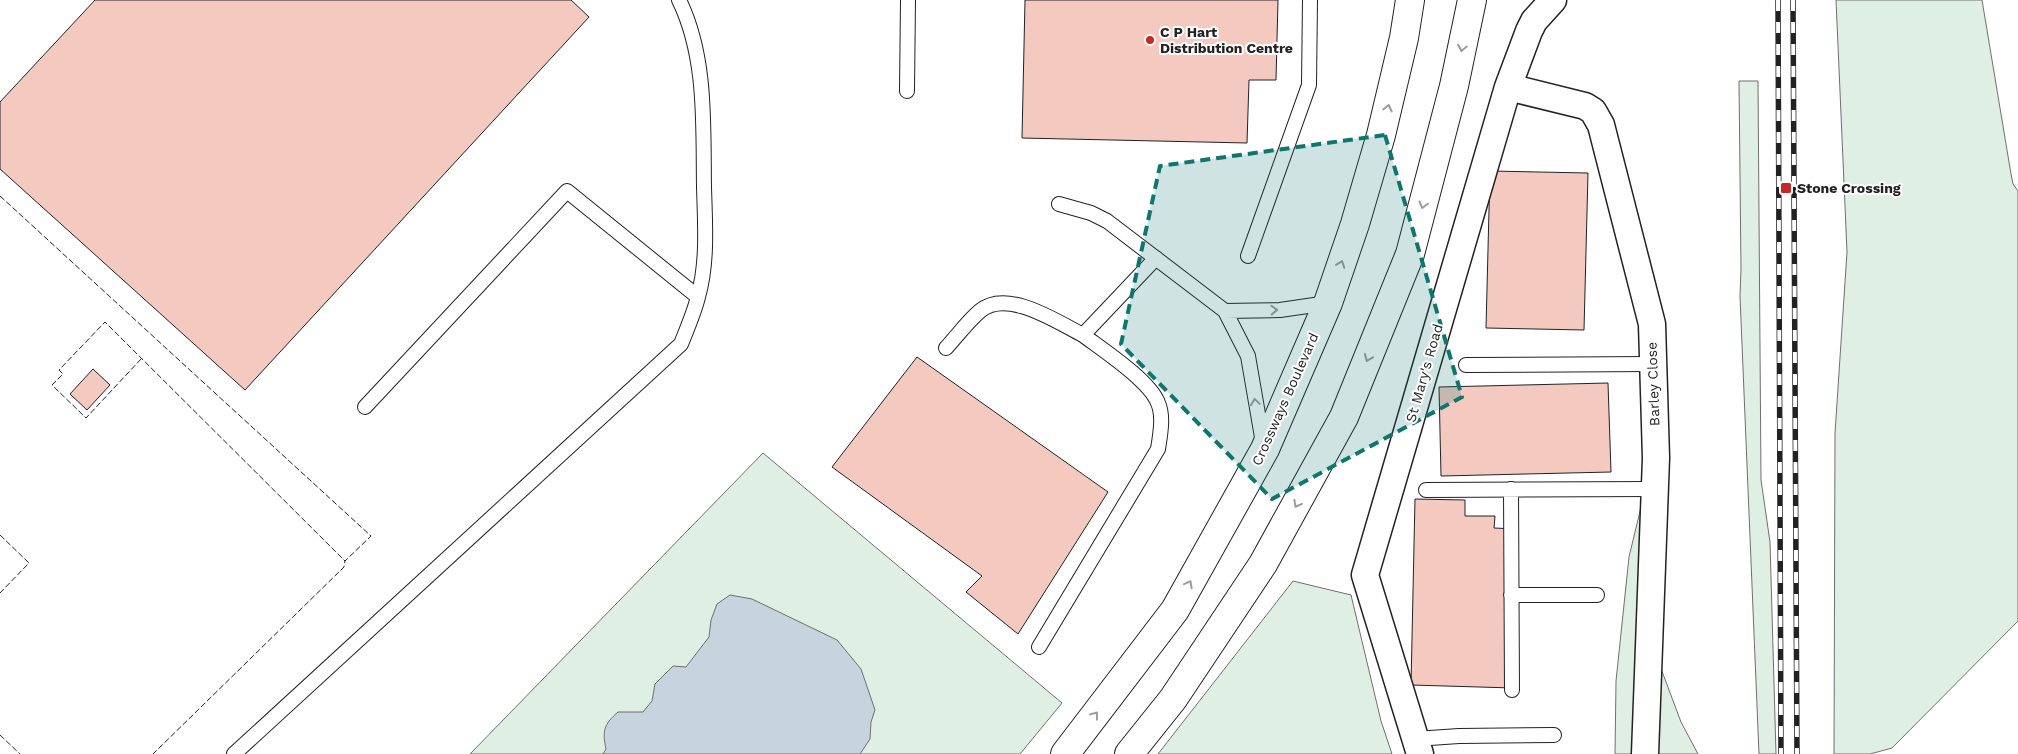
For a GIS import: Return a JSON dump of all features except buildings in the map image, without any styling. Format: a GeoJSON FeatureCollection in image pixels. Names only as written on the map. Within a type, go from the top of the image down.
{"type":"FeatureCollection","features":[{"type":"Feature","properties":{"kind":"main road","name":"Crossways Boulevard"},"geometry":{"type":"LineString","coordinates":[[1065,754],[1175,610],[1265,449],[1328,303],[1355,224],[1381,135],[1404,38],[1410,0]]}},
{"type":"Feature","properties":{"kind":"main road"},"geometry":{"type":"LineString","coordinates":[[1129,754],[1174,698],[1263,564],[1344,417],[1410,254],[1454,86],[1472,0]]}},
{"type":"Feature","properties":{"kind":"street","name":"St Mary's Road"},"geometry":{"type":"LineString","coordinates":[[1417,746],[1365,575],[1508,87],[1529,31],[1553,0]]}},
{"type":"Feature","properties":{"kind":"street","name":"Barley Close"},"geometry":{"type":"LineString","coordinates":[[1508,87],[1584,106],[1592,111],[1599,120],[1652,324],[1655,489],[1645,754]]}},
{"type":"Feature","properties":{"kind":"lane"},"geometry":{"type":"LineString","coordinates":[[234,754],[681,344],[698,297],[705,240],[702,99],[688,17],[679,0]]}},
{"type":"Feature","properties":{"kind":"lane"},"geometry":{"type":"LineString","coordinates":[[907,91],[908,0]]}},
{"type":"Feature","properties":{"kind":"lane"},"geometry":{"type":"LineString","coordinates":[[1248,256],[1308,85],[1310,0]]}},
{"type":"Feature","properties":{"kind":"lane"},"geometry":{"type":"LineString","coordinates":[[365,407],[567,191],[698,297]]}},
{"type":"Feature","properties":{"kind":"lane"},"geometry":{"type":"LineString","coordinates":[[1059,204],[1079,209],[1107,221],[1225,311],[1248,356],[1265,449]]}},
{"type":"Feature","properties":{"kind":"lane"},"geometry":{"type":"LineString","coordinates":[[1083,335],[1156,258]]}},
{"type":"Feature","properties":{"kind":"lane"},"geometry":{"type":"LineString","coordinates":[[946,348],[981,310],[1000,303],[1026,306],[1083,335],[1147,386],[1159,403],[1161,429],[1158,449],[1039,647]]}},
{"type":"Feature","properties":{"kind":"lane"},"geometry":{"type":"LineString","coordinates":[[1225,311],[1280,310],[1328,303]]}},
{"type":"Feature","properties":{"kind":"lane"},"geometry":{"type":"LineString","coordinates":[[1466,365],[1653,364]]}},
{"type":"Feature","properties":{"kind":"lane"},"geometry":{"type":"LineString","coordinates":[[1511,489],[1512,690]]}},
{"type":"Feature","properties":{"kind":"lane"},"geometry":{"type":"LineString","coordinates":[[1426,490],[1655,489]]}},
{"type":"Feature","properties":{"kind":"lane"},"geometry":{"type":"LineString","coordinates":[[1511,595],[1597,595]]}},
{"type":"Feature","properties":{"kind":"lane"},"geometry":{"type":"LineString","coordinates":[[1417,746],[1459,736],[1554,735]]}},
{"type":"Feature","properties":{"kind":"highlighted area"},"geometry":{"type":"Polygon","coordinates":[[[1385,135],[1462,397],[1272,499],[1121,344],[1160,166],[1385,135]]]}},
{"type":"Feature","properties":{"kind":"green space"},"geometry":{"type":"Polygon","coordinates":[[[1836,0],[1982,0],[2011,174],[2013,184],[2018,191],[2018,621],[1892,748],[1870,754],[1834,754],[1835,433],[1847,252],[1836,0]]]}},
{"type":"Feature","properties":{"kind":"green space"},"geometry":{"type":"Polygon","coordinates":[[[1739,81],[1758,81],[1761,480],[1770,542],[1776,754],[1759,754],[1740,296],[1739,81]]]}},
{"type":"Feature","properties":{"kind":"green space"},"geometry":{"type":"Polygon","coordinates":[[[763,453],[1062,703],[1020,754],[470,754],[763,453]]]}},
{"type":"Feature","properties":{"kind":"green space"},"geometry":{"type":"Polygon","coordinates":[[[1641,507],[1660,666],[1681,722],[1698,754],[1615,754],[1616,681],[1629,557],[1641,507]]]}},
{"type":"Feature","properties":{"kind":"green space"},"geometry":{"type":"Polygon","coordinates":[[[1293,581],[1351,595],[1381,721],[1392,754],[1158,754],[1293,581]]]}},
{"type":"Feature","properties":{"kind":"shaded area"},"geometry":{"type":"Polygon","coordinates":[[[730,595],[752,599],[837,640],[861,669],[875,710],[871,722],[870,739],[860,754],[603,754],[606,749],[605,728],[610,720],[618,712],[643,712],[652,701],[655,684],[673,666],[686,667],[709,637],[711,620],[717,604],[730,595]]]}},
{"type":"Feature","properties":{"kind":"railway"},"geometry":{"type":"LineString","coordinates":[[1778,0],[1781,754]]}},
{"type":"Feature","properties":{"kind":"railway"},"geometry":{"type":"LineString","coordinates":[[1793,0],[1797,754]]}},
{"type":"Feature","properties":{"kind":"fence"},"geometry":{"type":"LineString","coordinates":[[0,196],[371,536],[345,561],[344,567],[153,754]]}},
{"type":"Feature","properties":{"kind":"fence"},"geometry":{"type":"LineString","coordinates":[[141,359],[86,418],[52,385],[63,374],[59,370],[105,322],[345,561]]}},
{"type":"Feature","properties":{"kind":"fence"},"geometry":{"type":"LineString","coordinates":[[0,535],[29,563],[0,593]]}},
{"type":"Feature","properties":{"kind":"fence"},"geometry":{"type":"LineString","coordinates":[[0,735],[20,754]]}},
{"type":"Feature","properties":{"kind":"place","name":"C P Hart Distribution Centre"},"geometry":{"type":"Point","coordinates":[1150,40]}},
{"type":"Feature","properties":{"kind":"place","name":"Stone Crossing"},"geometry":{"type":"Point","coordinates":[1786,188]}}]}
